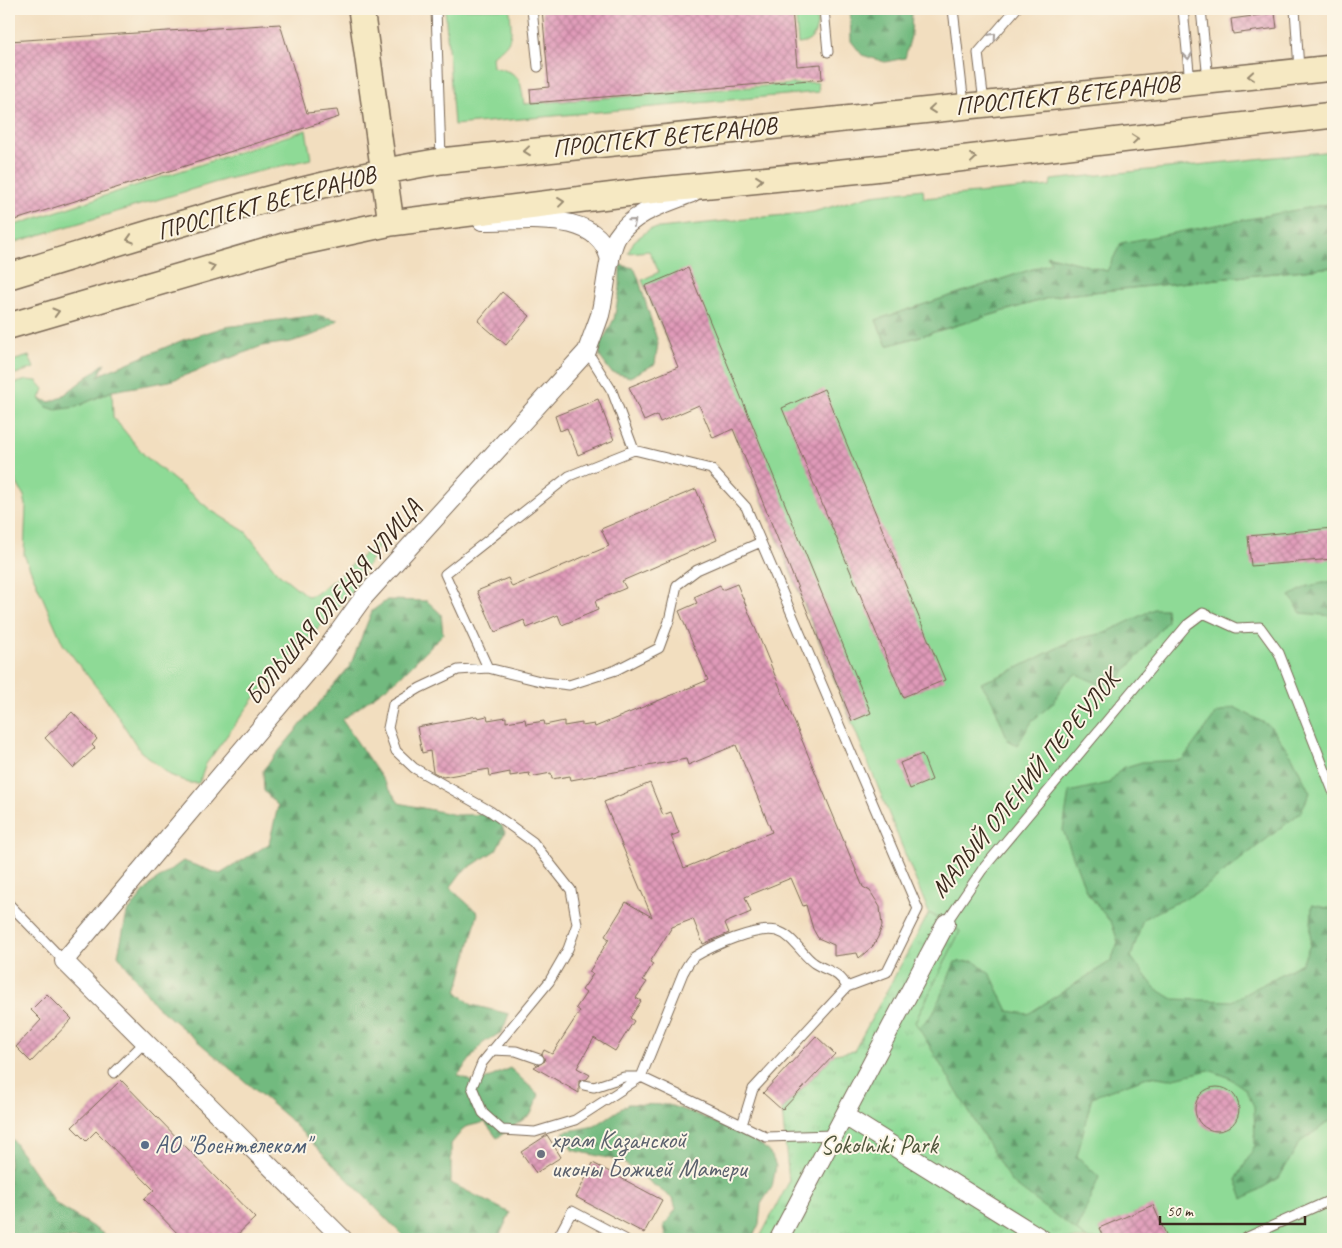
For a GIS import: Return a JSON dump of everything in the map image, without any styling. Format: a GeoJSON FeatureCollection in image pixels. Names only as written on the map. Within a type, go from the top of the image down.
{"type":"FeatureCollection","features":[{"type":"Feature","properties":{"kind":"main road"},"geometry":{"type":"LineString","coordinates":[[361,9],[383,171],[400,222]]}},
{"type":"Feature","properties":{"kind":"main road","name":"ПРОСПЕКТ ВЕТЕРАНОВ"},"geometry":{"type":"LineString","coordinates":[[9,276],[237,208],[383,171],[441,161],[1333,68]]}},
{"type":"Feature","properties":{"kind":"main road","name":"ПРОСПЕКТ ВЕТЕРАНОВ"},"geometry":{"type":"LineString","coordinates":[[9,326],[284,246],[400,222],[648,191],[1160,137],[1333,115]]}},
{"type":"Feature","properties":{"kind":"street","name":"БОЛЬШАЯ ОЛЕНЬЯ УЛИЦА"},"geometry":{"type":"LineString","coordinates":[[64,961],[322,655],[362,598],[587,351],[599,315],[612,248],[618,236],[635,219],[653,209],[710,185]]}},
{"type":"Feature","properties":{"kind":"street"},"geometry":{"type":"LineString","coordinates":[[400,222],[570,222],[591,231],[602,240],[608,249],[610,262]]}},
{"type":"Feature","properties":{"kind":"street","name":"МАЛЫЙ ОЛЕНИЙ ПЕРЕУЛОК"},"geometry":{"type":"LineString","coordinates":[[779,1239],[946,923]]}},
{"type":"Feature","properties":{"kind":"street"},"geometry":{"type":"LineString","coordinates":[[64,961],[343,1239]]}},
{"type":"Feature","properties":{"kind":"street"},"geometry":{"type":"LineString","coordinates":[[845,1116],[1042,1239]]}},
{"type":"Feature","properties":{"kind":"lane"},"geometry":{"type":"LineString","coordinates":[[436,9],[441,161]]}},
{"type":"Feature","properties":{"kind":"lane"},"geometry":{"type":"LineString","coordinates":[[532,9],[538,67]]}},
{"type":"Feature","properties":{"kind":"lane"},"geometry":{"type":"LineString","coordinates":[[824,9],[828,52]]}},
{"type":"Feature","properties":{"kind":"lane"},"geometry":{"type":"LineString","coordinates":[[953,9],[974,104]]}},
{"type":"Feature","properties":{"kind":"lane"},"geometry":{"type":"LineString","coordinates":[[974,104],[978,53],[1016,9]]}},
{"type":"Feature","properties":{"kind":"lane"},"geometry":{"type":"LineString","coordinates":[[1183,9],[1199,81]]}},
{"type":"Feature","properties":{"kind":"lane"},"geometry":{"type":"LineString","coordinates":[[1199,81],[1201,9]]}},
{"type":"Feature","properties":{"kind":"lane"},"geometry":{"type":"LineString","coordinates":[[1295,9],[1299,72]]}},
{"type":"Feature","properties":{"kind":"lane"},"geometry":{"type":"LineString","coordinates":[[587,351],[612,391],[634,450]]}},
{"type":"Feature","properties":{"kind":"lane"},"geometry":{"type":"LineString","coordinates":[[488,668],[445,574],[569,476],[634,450],[711,469],[746,507],[918,909],[887,972],[847,987],[753,1089],[742,1125]]}},
{"type":"Feature","properties":{"kind":"lane"},"geometry":{"type":"LineString","coordinates":[[761,542],[697,570],[677,585],[669,621],[659,648],[616,670],[570,685],[544,682],[488,668],[458,670],[420,688],[393,704],[388,728],[396,751],[414,768],[490,811],[533,842],[571,890],[577,924],[568,950],[549,982],[482,1063],[472,1087],[483,1113],[502,1130],[534,1132],[575,1120],[641,1077],[683,973],[692,958],[748,933],[777,931],[795,942],[807,958],[822,968],[842,977],[847,987]]}},
{"type":"Feature","properties":{"kind":"lane","name":"МАЛЫЙ ОЛЕНИЙ ПЕРЕУЛОК"},"geometry":{"type":"LineString","coordinates":[[946,923],[982,870],[1187,625],[1203,613],[1236,628],[1260,627],[1279,654],[1333,790]]}},
{"type":"Feature","properties":{"kind":"lane"},"geometry":{"type":"LineString","coordinates":[[9,904],[64,961]]}},
{"type":"Feature","properties":{"kind":"lane"},"geometry":{"type":"LineString","coordinates":[[114,1073],[145,1042]]}},
{"type":"Feature","properties":{"kind":"lane"},"geometry":{"type":"LineString","coordinates":[[492,1050],[516,1051],[539,1059]]}},
{"type":"Feature","properties":{"kind":"lane"},"geometry":{"type":"LineString","coordinates":[[584,1085],[594,1087],[624,1077],[641,1077],[766,1137],[835,1135]]}},
{"type":"Feature","properties":{"kind":"lane"},"geometry":{"type":"LineString","coordinates":[[1243,1239],[1333,1199]]}},
{"type":"Feature","properties":{"kind":"lane"},"geometry":{"type":"LineString","coordinates":[[557,1239],[572,1211],[625,1239]]}},
{"type":"Feature","properties":{"kind":"green space"},"geometry":{"type":"Polygon","coordinates":[[[445,9],[510,9],[511,31],[509,41],[500,51],[492,56],[493,67],[510,72],[518,78],[522,88],[524,104],[818,82],[819,92],[454,125],[445,9]]]}},
{"type":"Feature","properties":{"kind":"green space"},"geometry":{"type":"Polygon","coordinates":[[[795,9],[817,9],[817,26],[813,36],[805,43],[798,44],[795,9]]]}},
{"type":"Feature","properties":{"kind":"green space"},"geometry":{"type":"Polygon","coordinates":[[[850,9],[912,9],[911,36],[905,58],[885,62],[862,55],[851,41],[850,9]]]}},
{"type":"Feature","properties":{"kind":"green space"},"geometry":{"type":"Polygon","coordinates":[[[306,130],[311,159],[227,179],[9,244],[9,227],[306,130]]]}},
{"type":"Feature","properties":{"kind":"green space"},"geometry":{"type":"Polygon","coordinates":[[[1333,151],[1333,203],[1107,271],[1047,256],[1052,263],[876,320],[887,346],[1055,296],[1333,267],[1333,1239],[1087,1239],[1011,1182],[915,1022],[960,931],[929,913],[733,429],[676,350],[672,352],[642,280],[659,272],[649,251],[628,253],[634,241],[650,229],[813,212],[872,195],[923,189],[924,198],[1050,186],[1051,180],[1333,151]]]}},
{"type":"Feature","properties":{"kind":"green space"},"geometry":{"type":"Polygon","coordinates":[[[1333,203],[1333,267],[1055,296],[887,346],[876,320],[1051,263],[1047,255],[1107,271],[1121,243],[1333,203]]]}},
{"type":"Feature","properties":{"kind":"green space"},"geometry":{"type":"Polygon","coordinates":[[[620,265],[634,268],[658,343],[655,364],[630,377],[611,372],[600,357],[599,347],[614,319],[620,288],[620,265]]]}},
{"type":"Feature","properties":{"kind":"green space"},"geometry":{"type":"Polygon","coordinates":[[[317,315],[338,320],[319,333],[291,342],[262,346],[170,381],[112,391],[76,407],[56,410],[47,407],[40,399],[50,402],[60,398],[105,363],[98,378],[101,374],[183,340],[225,327],[317,315]]]}},
{"type":"Feature","properties":{"kind":"green space"},"geometry":{"type":"Polygon","coordinates":[[[29,356],[34,368],[9,376],[9,362],[29,356]]]}},
{"type":"Feature","properties":{"kind":"green space"},"geometry":{"type":"Polygon","coordinates":[[[27,380],[37,381],[44,389],[40,399],[47,407],[76,407],[112,391],[113,417],[145,456],[212,511],[246,532],[277,572],[307,596],[316,594],[384,538],[350,594],[256,696],[206,764],[199,783],[189,783],[170,775],[140,751],[112,707],[63,644],[24,555],[26,505],[24,496],[9,469],[9,385],[27,380]]]}},
{"type":"Feature","properties":{"kind":"green space"},"geometry":{"type":"Polygon","coordinates":[[[1333,581],[1333,616],[1301,613],[1290,596],[1308,586],[1333,581]]]}},
{"type":"Feature","properties":{"kind":"green space"},"geometry":{"type":"Polygon","coordinates":[[[387,600],[427,601],[441,614],[443,634],[400,677],[342,720],[399,803],[456,815],[496,814],[505,832],[496,850],[462,872],[450,888],[478,913],[457,992],[472,1005],[509,1014],[502,1032],[483,1043],[458,1075],[476,1084],[510,1068],[539,1095],[531,1114],[497,1138],[485,1122],[465,1127],[451,1144],[451,1183],[510,1213],[498,1239],[406,1239],[287,1117],[155,1005],[118,955],[127,913],[151,884],[183,861],[220,874],[269,844],[278,806],[264,791],[263,770],[350,666],[372,611],[387,600]]]}},
{"type":"Feature","properties":{"kind":"green space"},"geometry":{"type":"Polygon","coordinates":[[[1154,609],[1166,609],[1167,621],[1116,682],[1099,684],[1076,674],[1064,684],[1053,703],[1033,720],[1017,745],[1008,740],[992,700],[981,683],[1009,672],[1075,639],[1105,633],[1154,609]]]}},
{"type":"Feature","properties":{"kind":"green space"},"geometry":{"type":"Polygon","coordinates":[[[1234,707],[1270,726],[1292,756],[1310,793],[1300,813],[1200,891],[1143,919],[1131,957],[1155,988],[1173,999],[1232,1001],[1302,963],[1310,945],[1312,905],[1333,909],[1333,1119],[1300,1142],[1279,1178],[1243,1199],[1236,1180],[1255,1146],[1254,1106],[1245,1089],[1228,1077],[1209,1070],[1170,1079],[1150,1076],[1092,1097],[1077,1156],[1099,1177],[1074,1238],[1029,1215],[906,1040],[933,1014],[955,962],[974,961],[991,975],[1008,1011],[1028,1014],[1111,961],[1118,942],[1112,924],[1086,891],[1063,830],[1069,792],[1109,783],[1122,768],[1142,762],[1182,760],[1216,714],[1234,707]]]}},
{"type":"Feature","properties":{"kind":"green space","name":"Sokolniki Park"},"geometry":{"type":"Polygon","coordinates":[[[929,913],[960,931],[915,1022],[1011,1182],[1087,1239],[759,1239],[789,1182],[782,1110],[835,1054],[854,1051],[929,913]]]}},
{"type":"Feature","properties":{"kind":"green space"},"geometry":{"type":"Polygon","coordinates":[[[628,1104],[669,1105],[701,1116],[762,1145],[772,1156],[776,1166],[772,1187],[761,1204],[759,1224],[752,1239],[671,1239],[666,1236],[664,1226],[676,1209],[673,1199],[621,1161],[572,1150],[563,1132],[595,1126],[628,1104]]]}},
{"type":"Feature","properties":{"kind":"green space"},"geometry":{"type":"Polygon","coordinates":[[[9,1138],[12,1139],[56,1204],[112,1239],[9,1239],[9,1138]]]}},
{"type":"Feature","properties":{"kind":"building"},"geometry":{"type":"Polygon","coordinates":[[[542,9],[792,9],[797,66],[821,64],[822,79],[531,103],[530,89],[549,87],[542,9]]]}},
{"type":"Feature","properties":{"kind":"building"},"geometry":{"type":"Polygon","coordinates":[[[1275,13],[1277,28],[1233,34],[1231,19],[1275,13]]]}},
{"type":"Feature","properties":{"kind":"building"},"geometry":{"type":"Polygon","coordinates":[[[280,24],[307,113],[337,110],[339,117],[9,222],[9,41],[280,24]]]}},
{"type":"Feature","properties":{"kind":"building"},"geometry":{"type":"Polygon","coordinates":[[[688,268],[871,713],[852,721],[733,429],[713,438],[699,405],[660,422],[657,415],[644,421],[629,387],[678,367],[645,286],[688,268]]]}},
{"type":"Feature","properties":{"kind":"building"},"geometry":{"type":"Polygon","coordinates":[[[502,292],[530,316],[506,345],[478,321],[502,292]]]}},
{"type":"Feature","properties":{"kind":"building"},"geometry":{"type":"Polygon","coordinates":[[[824,389],[945,680],[903,697],[782,408],[824,389]]]}},
{"type":"Feature","properties":{"kind":"building"},"geometry":{"type":"Polygon","coordinates":[[[598,399],[614,440],[578,455],[567,428],[560,431],[555,416],[598,399]]]}},
{"type":"Feature","properties":{"kind":"building"},"geometry":{"type":"Polygon","coordinates":[[[696,489],[717,540],[622,581],[626,588],[595,601],[598,610],[562,625],[558,615],[527,628],[524,620],[495,632],[477,591],[508,578],[512,587],[609,546],[601,529],[696,489]]]}},
{"type":"Feature","properties":{"kind":"building"},"geometry":{"type":"Polygon","coordinates":[[[1333,528],[1333,559],[1251,566],[1248,536],[1333,528]]]}},
{"type":"Feature","properties":{"kind":"building"},"geometry":{"type":"Polygon","coordinates":[[[737,584],[863,887],[870,891],[880,907],[882,926],[873,946],[859,958],[857,953],[834,956],[834,945],[818,938],[813,929],[806,905],[803,906],[791,878],[745,897],[751,912],[725,923],[729,933],[703,944],[693,919],[672,927],[650,962],[653,964],[643,980],[647,982],[636,998],[641,1001],[630,1018],[634,1021],[615,1051],[594,1038],[577,1068],[590,1075],[587,1079],[579,1081],[579,1093],[534,1067],[545,1061],[542,1054],[544,1050],[552,1054],[580,1011],[576,1008],[586,993],[582,990],[593,974],[589,972],[609,939],[605,936],[626,902],[652,917],[604,802],[650,783],[663,815],[671,812],[679,833],[671,836],[684,868],[772,832],[736,745],[688,765],[686,759],[571,780],[570,776],[552,779],[551,773],[530,777],[529,773],[510,776],[510,772],[490,776],[489,769],[443,777],[433,772],[430,751],[422,753],[417,727],[477,716],[478,718],[487,716],[488,720],[506,717],[506,722],[525,719],[526,724],[544,721],[545,725],[564,721],[564,726],[582,723],[582,726],[594,724],[595,727],[708,680],[679,611],[697,603],[694,597],[720,585],[722,590],[737,584]]]}},
{"type":"Feature","properties":{"kind":"building"},"geometry":{"type":"Polygon","coordinates":[[[72,712],[97,739],[92,745],[95,748],[73,768],[45,738],[72,712]]]}},
{"type":"Feature","properties":{"kind":"building"},"geometry":{"type":"Polygon","coordinates":[[[922,754],[932,780],[910,789],[900,763],[922,754]]]}},
{"type":"Feature","properties":{"kind":"building"},"geometry":{"type":"Polygon","coordinates":[[[47,994],[72,1019],[31,1062],[16,1047],[41,1020],[31,1010],[47,994]]]}},
{"type":"Feature","properties":{"kind":"building"},"geometry":{"type":"Polygon","coordinates":[[[816,1036],[835,1054],[782,1110],[763,1093],[816,1036]]]}},
{"type":"Feature","properties":{"kind":"building"},"geometry":{"type":"Polygon","coordinates":[[[121,1080],[255,1218],[233,1239],[183,1239],[144,1199],[154,1190],[96,1131],[86,1141],[72,1127],[121,1080]]]}},
{"type":"Feature","properties":{"kind":"building"},"geometry":{"type":"Polygon","coordinates":[[[1221,1087],[1233,1093],[1238,1100],[1238,1118],[1233,1125],[1226,1130],[1213,1131],[1205,1128],[1198,1121],[1195,1105],[1198,1097],[1205,1090],[1221,1087]]]}},
{"type":"Feature","properties":{"kind":"building","name":"храм Казанской иконы Божией Матери"},"geometry":{"type":"Polygon","coordinates":[[[547,1135],[561,1157],[536,1173],[521,1152],[547,1135]]]}},
{"type":"Feature","properties":{"kind":"building"},"geometry":{"type":"Polygon","coordinates":[[[593,1163],[662,1200],[644,1233],[576,1197],[593,1163]]]}},
{"type":"Feature","properties":{"kind":"building"},"geometry":{"type":"Polygon","coordinates":[[[1153,1205],[1168,1239],[1104,1239],[1099,1228],[1153,1205]]]}},
{"type":"Feature","properties":{"kind":"place","name":"АО \"Воентелеком\""},"geometry":{"type":"Point","coordinates":[145,1145]}},
{"type":"Feature","properties":{"kind":"place","name":"храм Казанской иконы Божией Матери"},"geometry":{"type":"Point","coordinates":[541,1154]}}]}
